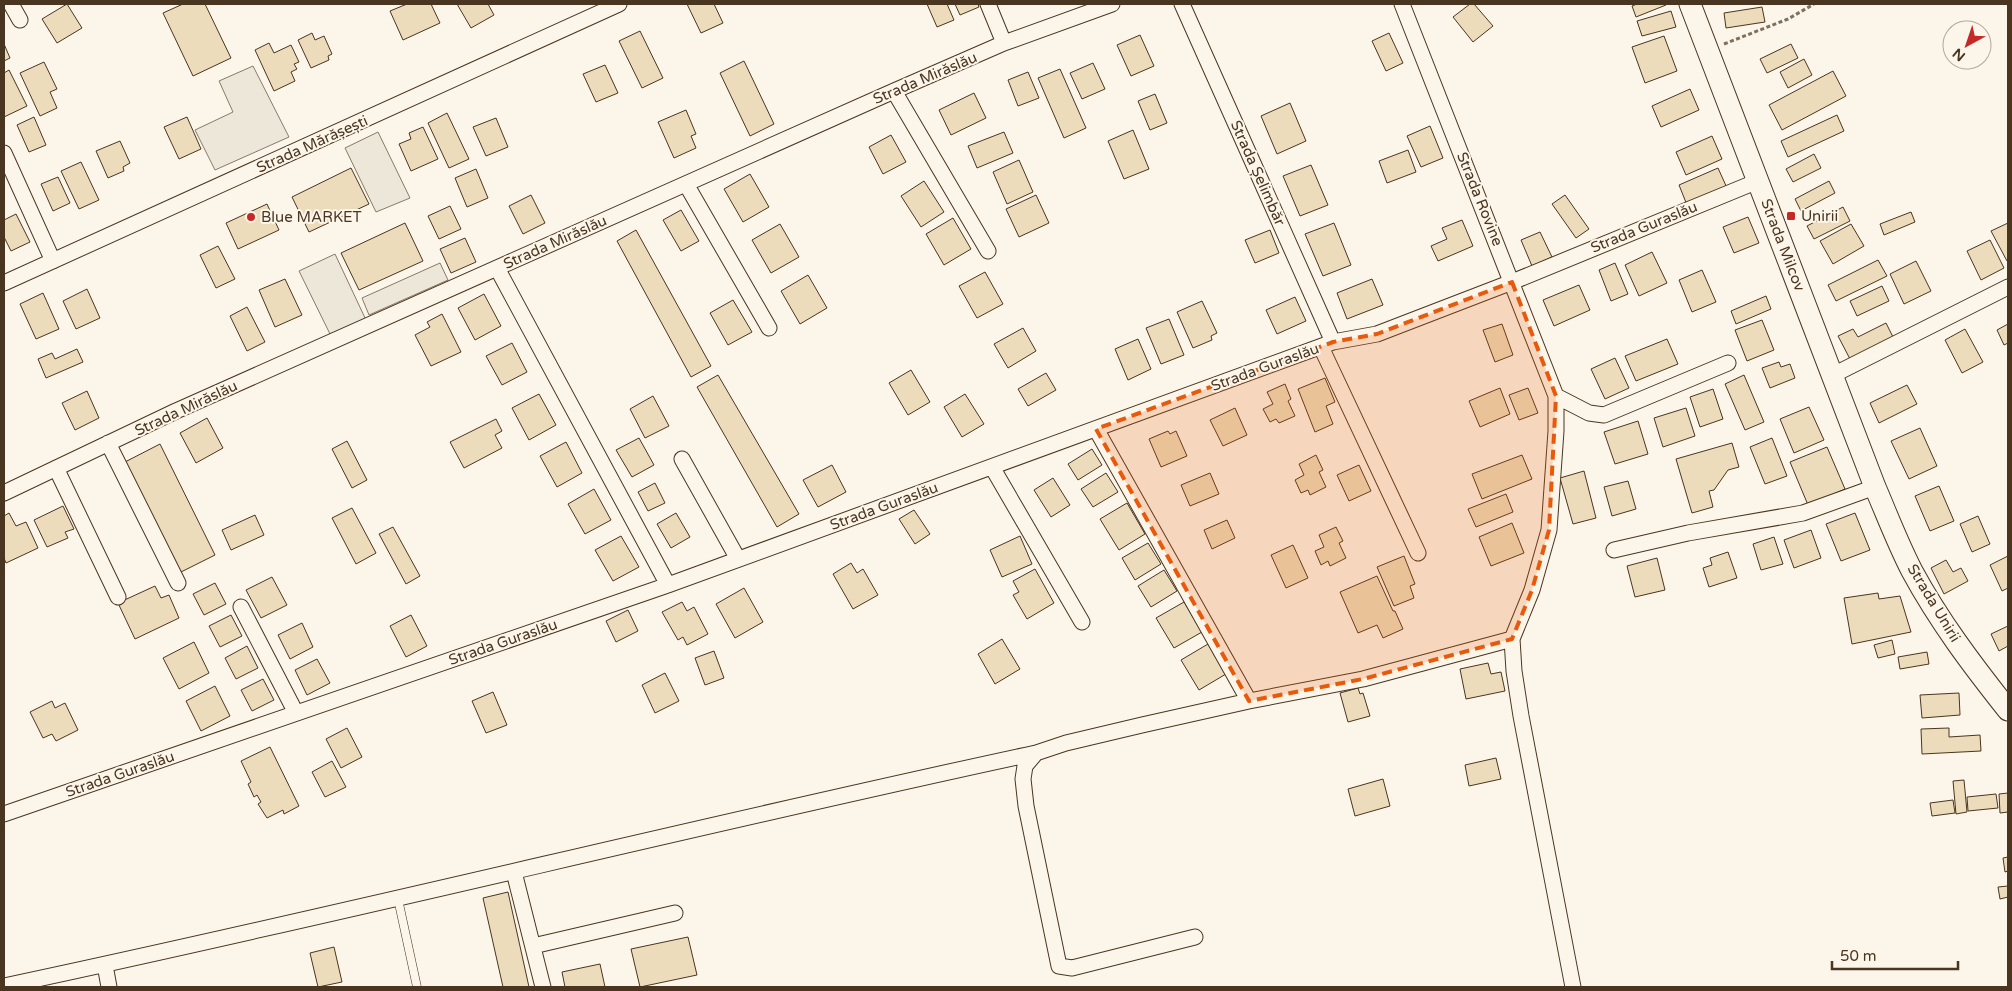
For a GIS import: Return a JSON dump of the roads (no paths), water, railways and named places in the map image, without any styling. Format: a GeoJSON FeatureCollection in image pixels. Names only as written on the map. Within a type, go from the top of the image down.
{"type":"FeatureCollection","features":[{"type":"Feature","properties":{"kind":"main road","name":"Strada Milcov"},"geometry":{"type":"LineString","coordinates":[[1690,4],[1875,487]]}},
{"type":"Feature","properties":{"kind":"main road","name":"Strada Unirii"},"geometry":{"type":"LineString","coordinates":[[1875,487],[1912,571],[1938,614],[1979,674],[2008,710]]}},
{"type":"Feature","properties":{"kind":"street"},"geometry":{"type":"LineString","coordinates":[[11,4],[20,20]]}},
{"type":"Feature","properties":{"kind":"street","name":"Strada Mărășești"},"geometry":{"type":"LineString","coordinates":[[4,283],[619,4]]}},
{"type":"Feature","properties":{"kind":"street"},"geometry":{"type":"LineString","coordinates":[[988,4],[1004,43]]}},
{"type":"Feature","properties":{"kind":"street","name":"Strada Mirăslău"},"geometry":{"type":"LineString","coordinates":[[4,493],[497,268],[894,91],[1004,43],[1112,4]]}},
{"type":"Feature","properties":{"kind":"street","name":"Strada Șelimbăr"},"geometry":{"type":"LineString","coordinates":[[1182,4],[1418,553]]}},
{"type":"Feature","properties":{"kind":"street","name":"Strada Rovine"},"geometry":{"type":"LineString","coordinates":[[1402,4],[1556,396]]}},
{"type":"Feature","properties":{"kind":"street"},"geometry":{"type":"LineString","coordinates":[[894,91],[988,251]]}},
{"type":"Feature","properties":{"kind":"street"},"geometry":{"type":"LineString","coordinates":[[4,153],[53,261]]}},
{"type":"Feature","properties":{"kind":"street","name":"Strada Guraslău"},"geometry":{"type":"LineString","coordinates":[[4,814],[668,585],[1327,345],[1377,334],[1512,282],[1758,180]]}},
{"type":"Feature","properties":{"kind":"street"},"geometry":{"type":"LineString","coordinates":[[686,184],[769,328]]}},
{"type":"Feature","properties":{"kind":"street"},"geometry":{"type":"LineString","coordinates":[[497,268],[668,585]]}},
{"type":"Feature","properties":{"kind":"street"},"geometry":{"type":"LineString","coordinates":[[1833,375],[2008,287]]}},
{"type":"Feature","properties":{"kind":"street"},"geometry":{"type":"LineString","coordinates":[[1573,987],[1521,716],[1514,671],[1512,639],[1532,590],[1549,530],[1556,431],[1556,396],[1590,413],[1604,414],[1728,363]]}},
{"type":"Feature","properties":{"kind":"street"},"geometry":{"type":"LineString","coordinates":[[1096,429],[1249,701]]}},
{"type":"Feature","properties":{"kind":"street"},"geometry":{"type":"LineString","coordinates":[[108,444],[178,583]]}},
{"type":"Feature","properties":{"kind":"street"},"geometry":{"type":"LineString","coordinates":[[682,459],[738,559]]}},
{"type":"Feature","properties":{"kind":"street"},"geometry":{"type":"LineString","coordinates":[[992,467],[1082,622]]}},
{"type":"Feature","properties":{"kind":"street"},"geometry":{"type":"LineString","coordinates":[[56,468],[118,597]]}},
{"type":"Feature","properties":{"kind":"street"},"geometry":{"type":"LineString","coordinates":[[1614,550],[1688,533],[1803,513],[1875,487]]}},
{"type":"Feature","properties":{"kind":"street"},"geometry":{"type":"LineString","coordinates":[[241,607],[296,713]]}},
{"type":"Feature","properties":{"kind":"street"},"geometry":{"type":"LineString","coordinates":[[4,986],[398,899],[862,790],[1036,753],[1101,735],[1249,701],[1364,679],[1512,639]]}},
{"type":"Feature","properties":{"kind":"street"},"geometry":{"type":"LineString","coordinates":[[1036,753],[1026,766],[1023,779],[1059,966],[1072,968],[1195,937]]}},
{"type":"Feature","properties":{"kind":"street"},"geometry":{"type":"LineString","coordinates":[[514,872],[543,987]]}},
{"type":"Feature","properties":{"kind":"street"},"geometry":{"type":"LineString","coordinates":[[533,946],[675,913]]}},
{"type":"Feature","properties":{"kind":"street"},"geometry":{"type":"LineString","coordinates":[[105,965],[109,987]]}},
{"type":"Feature","properties":{"kind":"lane"},"geometry":{"type":"LineString","coordinates":[[398,899],[417,987]]}},
{"type":"Feature","properties":{"kind":"place","name":"Unirii"},"geometry":{"type":"Point","coordinates":[1791,216]}},
{"type":"Feature","properties":{"kind":"place","name":"Blue MARKET"},"geometry":{"type":"Point","coordinates":[251,217]}}]}
